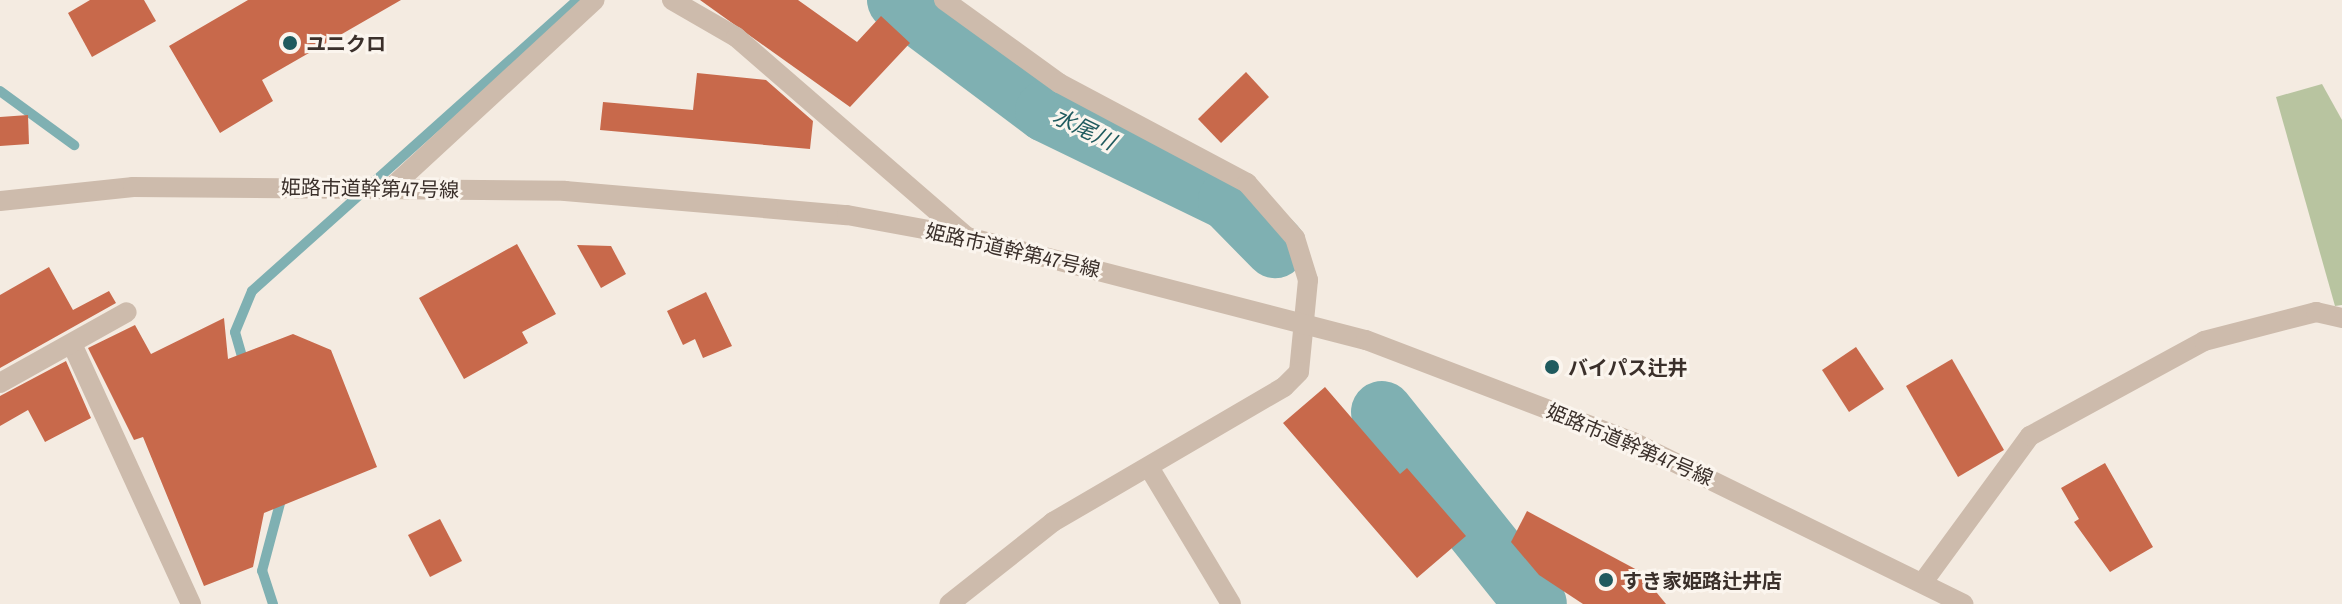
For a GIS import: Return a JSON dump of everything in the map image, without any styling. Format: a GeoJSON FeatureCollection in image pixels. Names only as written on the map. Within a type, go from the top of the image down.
{"type":"FeatureCollection","features":[{"type":"Feature","properties":{"kind":"street"},"geometry":{"type":"LineString","coordinates":[[391,188],[595,0]]}},
{"type":"Feature","properties":{"kind":"street"},"geometry":{"type":"LineString","coordinates":[[672,0],[736,37],[967,237]]}},
{"type":"Feature","properties":{"kind":"street"},"geometry":{"type":"LineString","coordinates":[[944,0],[1059,83],[1247,183],[1295,238],[1307,264],[1307,320],[1299,372],[1284,387],[1150,469],[1053,522],[949,604]]}},
{"type":"Feature","properties":{"kind":"street","name":"姫路市道幹第47号線"},"geometry":{"type":"LineString","coordinates":[[0,201],[133,187],[565,191],[847,215],[967,237],[1307,320],[1633,442],[1963,604]]}},
{"type":"Feature","properties":{"kind":"street"},"geometry":{"type":"LineString","coordinates":[[0,383],[127,312]]}},
{"type":"Feature","properties":{"kind":"street"},"geometry":{"type":"LineString","coordinates":[[1923,582],[2030,436],[2204,341],[2316,312],[2342,318]]}},
{"type":"Feature","properties":{"kind":"street"},"geometry":{"type":"LineString","coordinates":[[72,344],[191,604]]}},
{"type":"Feature","properties":{"kind":"street"},"geometry":{"type":"LineString","coordinates":[[1150,469],[1231,604]]}},
{"type":"Feature","properties":{"kind":"green space"},"geometry":{"type":"Polygon","coordinates":[[[2322,84],[2342,120],[2342,305],[2335,306],[2276,97],[2322,84]]]}},
{"type":"Feature","properties":{"kind":"building"},"geometry":{"type":"Polygon","coordinates":[[[90,0],[144,0],[156,21],[92,57],[68,13],[90,0]]]}},
{"type":"Feature","properties":{"kind":"building"},"geometry":{"type":"Polygon","coordinates":[[[248,0],[401,0],[262,80],[273,101],[220,133],[169,46],[248,0]]]}},
{"type":"Feature","properties":{"kind":"building"},"geometry":{"type":"Polygon","coordinates":[[[700,0],[798,0],[857,42],[881,16],[910,43],[850,107],[700,0]]]}},
{"type":"Feature","properties":{"kind":"building"},"geometry":{"type":"Polygon","coordinates":[[[1246,72],[1269,97],[1221,143],[1198,119],[1246,72]]]}},
{"type":"Feature","properties":{"kind":"building"},"geometry":{"type":"Polygon","coordinates":[[[697,73],[766,80],[813,121],[810,149],[600,130],[603,102],[693,110],[697,73]]]}},
{"type":"Feature","properties":{"kind":"building"},"geometry":{"type":"Polygon","coordinates":[[[28,115],[29,144],[0,146],[0,117],[28,115]]]}},
{"type":"Feature","properties":{"kind":"building"},"geometry":{"type":"Polygon","coordinates":[[[517,244],[556,314],[522,332],[528,343],[464,379],[419,298],[517,244]]]}},
{"type":"Feature","properties":{"kind":"building"},"geometry":{"type":"Polygon","coordinates":[[[577,245],[611,246],[626,274],[601,288],[577,245]]]}},
{"type":"Feature","properties":{"kind":"building"},"geometry":{"type":"Polygon","coordinates":[[[49,267],[73,310],[109,291],[116,303],[0,368],[0,295],[49,267]]]}},
{"type":"Feature","properties":{"kind":"building"},"geometry":{"type":"Polygon","coordinates":[[[706,292],[732,346],[703,358],[695,339],[683,345],[667,311],[706,292]]]}},
{"type":"Feature","properties":{"kind":"building"},"geometry":{"type":"Polygon","coordinates":[[[224,318],[228,359],[293,334],[331,350],[377,467],[264,513],[253,567],[204,586],[143,437],[134,440],[88,348],[135,325],[151,354],[224,318]]]}},
{"type":"Feature","properties":{"kind":"building"},"geometry":{"type":"Polygon","coordinates":[[[1856,347],[1884,389],[1849,412],[1822,370],[1856,347]]]}},
{"type":"Feature","properties":{"kind":"building"},"geometry":{"type":"Polygon","coordinates":[[[1952,359],[2004,450],[1958,477],[1906,386],[1952,359]]]}},
{"type":"Feature","properties":{"kind":"building"},"geometry":{"type":"Polygon","coordinates":[[[66,361],[91,418],[45,442],[28,410],[0,426],[0,396],[66,361]]]}},
{"type":"Feature","properties":{"kind":"building"},"geometry":{"type":"Polygon","coordinates":[[[1325,387],[1400,474],[1407,468],[1466,536],[1417,578],[1283,423],[1325,387]]]}},
{"type":"Feature","properties":{"kind":"building"},"geometry":{"type":"Polygon","coordinates":[[[2105,463],[2153,547],[2110,572],[2074,522],[2079,519],[2061,488],[2105,463]]]}},
{"type":"Feature","properties":{"kind":"building"},"geometry":{"type":"Polygon","coordinates":[[[1527,511],[1639,571],[1666,604],[1583,604],[1539,575],[1511,542],[1527,511]]]}},
{"type":"Feature","properties":{"kind":"building"},"geometry":{"type":"Polygon","coordinates":[[[440,519],[462,561],[430,577],[408,535],[440,519]]]}},
{"type":"Feature","properties":{"kind":"waterway"},"geometry":{"type":"LineString","coordinates":[[245,367],[235,332],[252,291],[577,0]]}},
{"type":"Feature","properties":{"kind":"waterway","name":"水尾川"},"geometry":{"type":"LineString","coordinates":[[898,0],[1046,111],[1229,200],[1275,247]]}},
{"type":"Feature","properties":{"kind":"waterway"},"geometry":{"type":"LineString","coordinates":[[0,91],[74,145]]}},
{"type":"Feature","properties":{"kind":"waterway","name":"水尾川"},"geometry":{"type":"LineString","coordinates":[[1382,412],[1536,604]]}},
{"type":"Feature","properties":{"kind":"waterway"},"geometry":{"type":"LineString","coordinates":[[273,604],[262,571],[282,496]]}},
{"type":"Feature","properties":{"kind":"place","name":"ユニクロ"},"geometry":{"type":"Point","coordinates":[290,43]}},
{"type":"Feature","properties":{"kind":"place","name":"バイパス辻井"},"geometry":{"type":"Point","coordinates":[1552,367]}},
{"type":"Feature","properties":{"kind":"place","name":"すき家姫路辻井店"},"geometry":{"type":"Point","coordinates":[1606,580]}}]}
